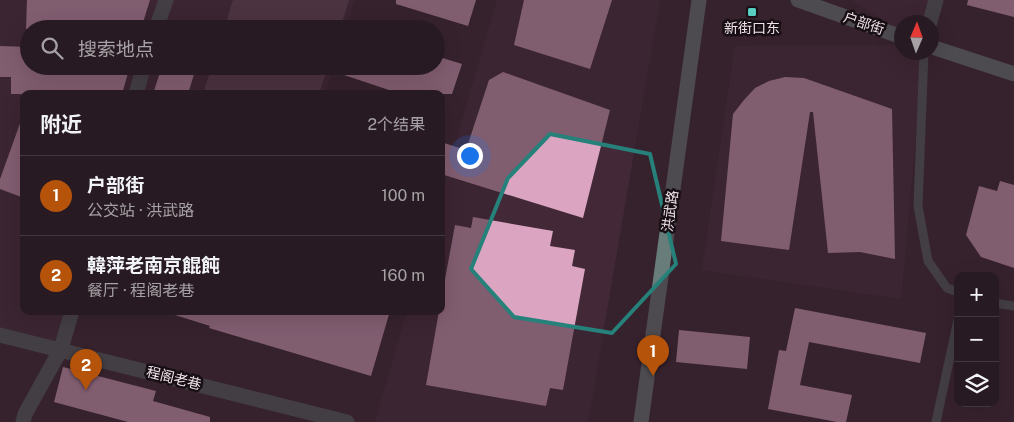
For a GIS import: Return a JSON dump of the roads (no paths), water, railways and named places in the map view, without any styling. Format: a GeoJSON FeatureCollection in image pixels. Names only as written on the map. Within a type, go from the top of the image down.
{"type":"FeatureCollection","features":[{"type":"Feature","properties":{"kind":"main road","name":"洪武路"},"geometry":{"type":"LineString","coordinates":[[641,422],[699,0]]}},
{"type":"Feature","properties":{"kind":"main road","name":"户部街"},"geometry":{"type":"LineString","coordinates":[[798,0],[894,33]]}},
{"type":"Feature","properties":{"kind":"main road"},"geometry":{"type":"LineString","coordinates":[[939,49],[1014,74]]}},
{"type":"Feature","properties":{"kind":"street"},"geometry":{"type":"LineString","coordinates":[[159,20],[166,0]]}},
{"type":"Feature","properties":{"kind":"street"},"geometry":{"type":"LineString","coordinates":[[932,15],[936,0]]}},
{"type":"Feature","properties":{"kind":"street"},"geometry":{"type":"LineString","coordinates":[[137,90],[141,75]]}},
{"type":"Feature","properties":{"kind":"street"},"geometry":{"type":"LineString","coordinates":[[23,422],[25,414],[61,349],[71,315]]}},
{"type":"Feature","properties":{"kind":"street","name":"程阁老巷"},"geometry":{"type":"LineString","coordinates":[[0,334],[61,349],[289,415],[348,422]]}},
{"type":"Feature","properties":{"kind":"lane"},"geometry":{"type":"LineString","coordinates":[[924,60],[918,206],[928,261],[947,288],[954,291]]}},
{"type":"Feature","properties":{"kind":"lane"},"geometry":{"type":"LineString","coordinates":[[999,304],[1014,306]]}},
{"type":"Feature","properties":{"kind":"lane"},"geometry":{"type":"LineString","coordinates":[[936,422],[954,339]]}},
{"type":"Feature","properties":{"kind":"place","name":"新街口东"},"geometry":{"type":"Point","coordinates":[752,12]}},
{"type":"Feature","properties":{"kind":"place","name":"户部街"},"geometry":{"type":"Point","coordinates":[653,376]}},
{"type":"Feature","properties":{"kind":"place","name":"韓萍老南京餛飩"},"geometry":{"type":"Point","coordinates":[86,390]}}]}
